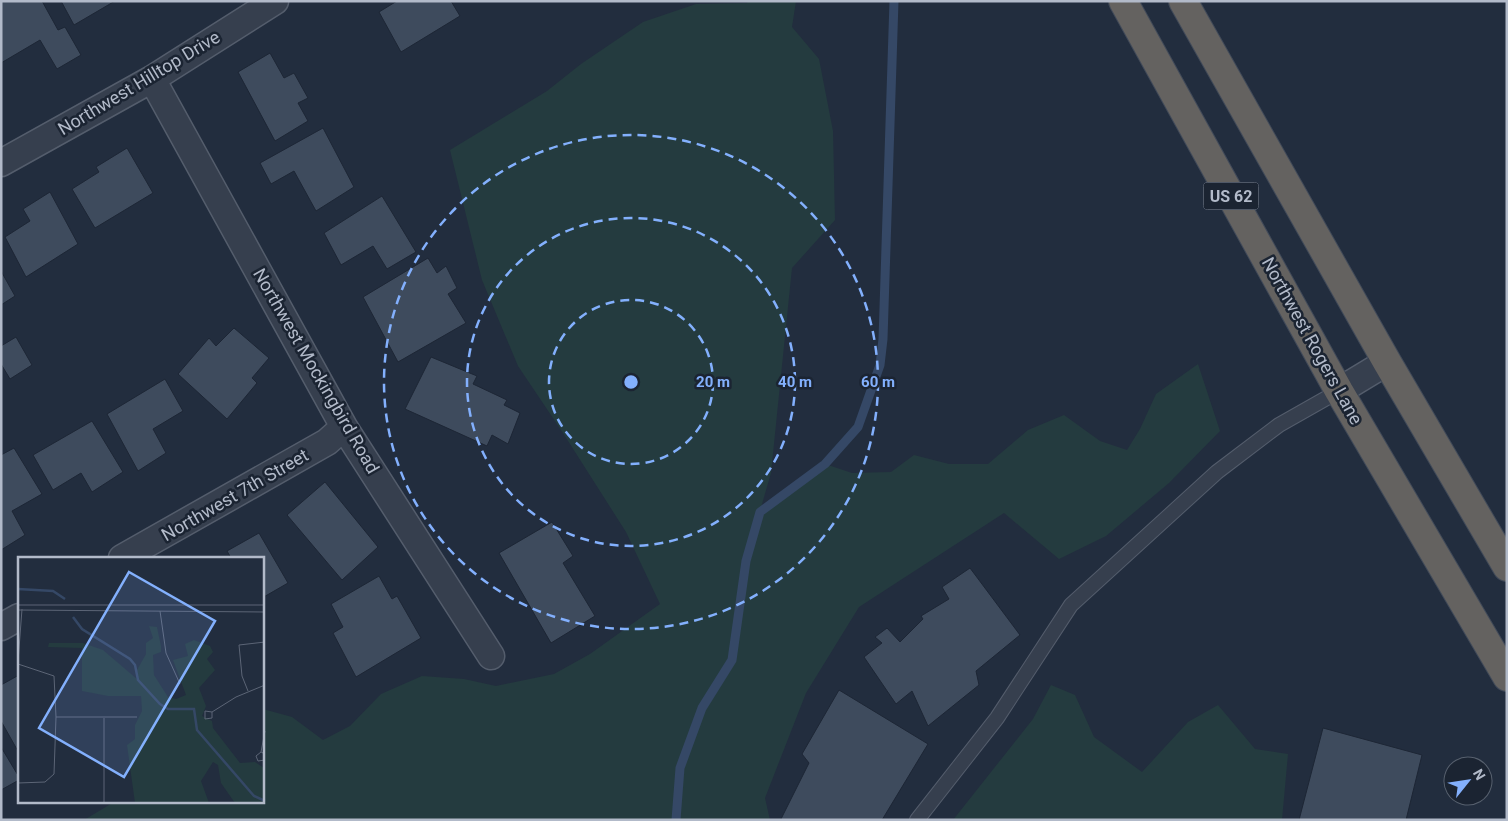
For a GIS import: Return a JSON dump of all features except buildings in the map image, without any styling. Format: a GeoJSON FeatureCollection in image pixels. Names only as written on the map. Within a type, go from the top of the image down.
{"type":"FeatureCollection","features":[{"type":"Feature","properties":{"kind":"highway","name":"Northwest Rogers Lane"},"geometry":{"type":"LineString","coordinates":[[1123,1],[1339,391],[1507,677]]}},
{"type":"Feature","properties":{"kind":"highway","name":"US 62"},"geometry":{"type":"LineString","coordinates":[[1184,1],[1388,362],[1507,567]]}},
{"type":"Feature","properties":{"kind":"street","name":"Northwest Hilltop Drive"},"geometry":{"type":"LineString","coordinates":[[1,163],[152,79],[275,1]]}},
{"type":"Feature","properties":{"kind":"street","name":"Northwest Mockingbird Road"},"geometry":{"type":"LineString","coordinates":[[152,79],[344,427],[491,656]]}},
{"type":"Feature","properties":{"kind":"street"},"geometry":{"type":"LineString","coordinates":[[1339,391],[1388,362]]}},
{"type":"Feature","properties":{"kind":"street","name":"Northwest 7th Street"},"geometry":{"type":"LineString","coordinates":[[124,557],[327,442],[344,427]]}},
{"type":"Feature","properties":{"kind":"street"},"geometry":{"type":"LineString","coordinates":[[1,627],[18,618]]}},
{"type":"Feature","properties":{"kind":"lane"},"geometry":{"type":"LineString","coordinates":[[917,820],[997,718],[1071,605],[1217,472],[1279,425],[1339,391]]}},
{"type":"Feature","properties":{"kind":"green space"},"geometry":{"type":"Polygon","coordinates":[[[748,1],[796,1],[792,27],[819,59],[833,131],[835,220],[792,268],[771,473],[760,511],[825,464],[852,473],[891,472],[914,455],[949,464],[988,464],[1028,430],[1064,415],[1100,441],[1127,450],[1140,429],[1156,394],[1198,364],[1220,431],[1169,483],[1106,536],[1059,559],[1004,513],[859,607],[806,693],[765,798],[770,820],[84,820],[111,804],[264,804],[264,709],[292,717],[323,740],[350,726],[381,694],[422,676],[464,679],[496,686],[554,674],[590,654],[660,604],[626,532],[518,366],[482,280],[450,150],[547,91],[581,64],[643,22],[696,4],[747,3],[748,1]]]}},
{"type":"Feature","properties":{"kind":"green space"},"geometry":{"type":"Polygon","coordinates":[[[1051,685],[1075,695],[1094,737],[1142,772],[1188,722],[1218,705],[1255,749],[1288,754],[1282,820],[953,820],[1033,719],[1051,685]]]}},
{"type":"Feature","properties":{"kind":"waterway"},"geometry":{"type":"LineString","coordinates":[[676,820],[680,768],[702,708],[732,660],[746,561],[760,512],[825,464],[858,427],[880,365],[883,339],[894,1]]}}]}
